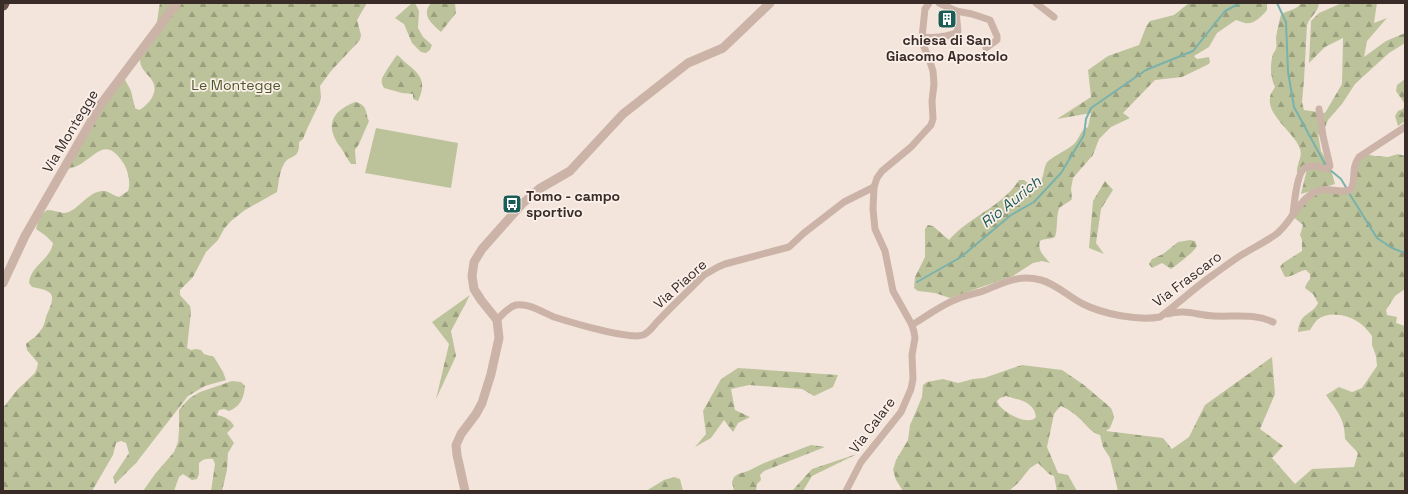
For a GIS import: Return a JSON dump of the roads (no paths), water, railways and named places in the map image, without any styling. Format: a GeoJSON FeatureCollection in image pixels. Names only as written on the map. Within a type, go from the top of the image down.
{"type":"FeatureCollection","features":[{"type":"Feature","properties":{"kind":"street","name":"Via Montegge"},"geometry":{"type":"LineString","coordinates":[[3,283],[25,236],[101,104],[177,3]]}},
{"type":"Feature","properties":{"kind":"street"},"geometry":{"type":"LineString","coordinates":[[465,491],[456,445],[461,434],[482,403],[499,338],[497,320],[474,289],[472,276],[474,262],[482,249],[522,204],[539,190],[570,171],[623,114],[688,63],[723,48],[770,3]]}},
{"type":"Feature","properties":{"kind":"street"},"geometry":{"type":"LineString","coordinates":[[912,325],[893,291],[885,251],[875,229],[873,209],[874,187],[882,171],[911,147],[931,125],[933,119],[932,101],[934,84],[930,60],[922,42],[925,9],[929,3]]}},
{"type":"Feature","properties":{"kind":"street"},"geometry":{"type":"LineString","coordinates":[[939,3],[956,11],[990,20],[997,36],[997,40],[986,48]]}},
{"type":"Feature","properties":{"kind":"street"},"geometry":{"type":"LineString","coordinates":[[1036,3],[1054,17]]}},
{"type":"Feature","properties":{"kind":"street"},"geometry":{"type":"LineString","coordinates":[[922,37],[935,38],[952,35],[958,32],[956,11]]}},
{"type":"Feature","properties":{"kind":"street"},"geometry":{"type":"LineString","coordinates":[[1293,214],[1302,170],[1311,166],[1327,169],[1330,166],[1319,109]]}},
{"type":"Feature","properties":{"kind":"street","name":"Via Frascaro"},"geometry":{"type":"LineString","coordinates":[[912,325],[958,298],[981,292],[1009,280],[1019,278],[1043,280],[1083,304],[1104,311],[1152,319],[1160,317],[1211,276],[1242,255],[1276,235],[1306,198],[1319,190],[1328,189],[1346,192],[1350,190],[1354,183],[1353,170],[1355,162],[1359,157],[1405,127]]}},
{"type":"Feature","properties":{"kind":"street","name":"Via Piaore"},"geometry":{"type":"LineString","coordinates":[[497,320],[511,308],[522,305],[565,321],[613,333],[638,337],[650,331],[657,322],[704,275],[711,270],[725,264],[789,248],[804,233],[844,202],[874,187]]}},
{"type":"Feature","properties":{"kind":"street"},"geometry":{"type":"LineString","coordinates":[[1160,317],[1184,311],[1212,316],[1257,316],[1273,322]]}},
{"type":"Feature","properties":{"kind":"street","name":"Via Calare"},"geometry":{"type":"LineString","coordinates":[[846,491],[861,462],[896,420],[911,390],[913,379],[912,355],[914,338],[912,325]]}},
{"type":"Feature","properties":{"kind":"waterway","name":"Rio Aurich"},"geometry":{"type":"LineString","coordinates":[[917,282],[961,257],[1011,215],[1034,202],[1061,173],[1084,135],[1086,119],[1091,108],[1146,70],[1193,51],[1225,11],[1240,3]]}},
{"type":"Feature","properties":{"kind":"waterway"},"geometry":{"type":"LineString","coordinates":[[1277,3],[1286,22],[1288,72],[1294,107],[1326,166]]}},
{"type":"Feature","properties":{"kind":"waterway"},"geometry":{"type":"LineString","coordinates":[[1329,169],[1341,179],[1347,189]]}},
{"type":"Feature","properties":{"kind":"waterway"},"geometry":{"type":"LineString","coordinates":[[1349,193],[1377,238],[1392,248],[1405,253]]}},
{"type":"Feature","properties":{"kind":"place","name":"chiesa di San Giacomo Apostolo"},"geometry":{"type":"Point","coordinates":[947,19]}},
{"type":"Feature","properties":{"kind":"place","name":"Tomo - campo sportivo"},"geometry":{"type":"Point","coordinates":[512,204]}},
{"type":"Feature","properties":{"kind":"park label","name":"Le Montegge"},"geometry":{"type":"Point","coordinates":[236,85]}}]}
